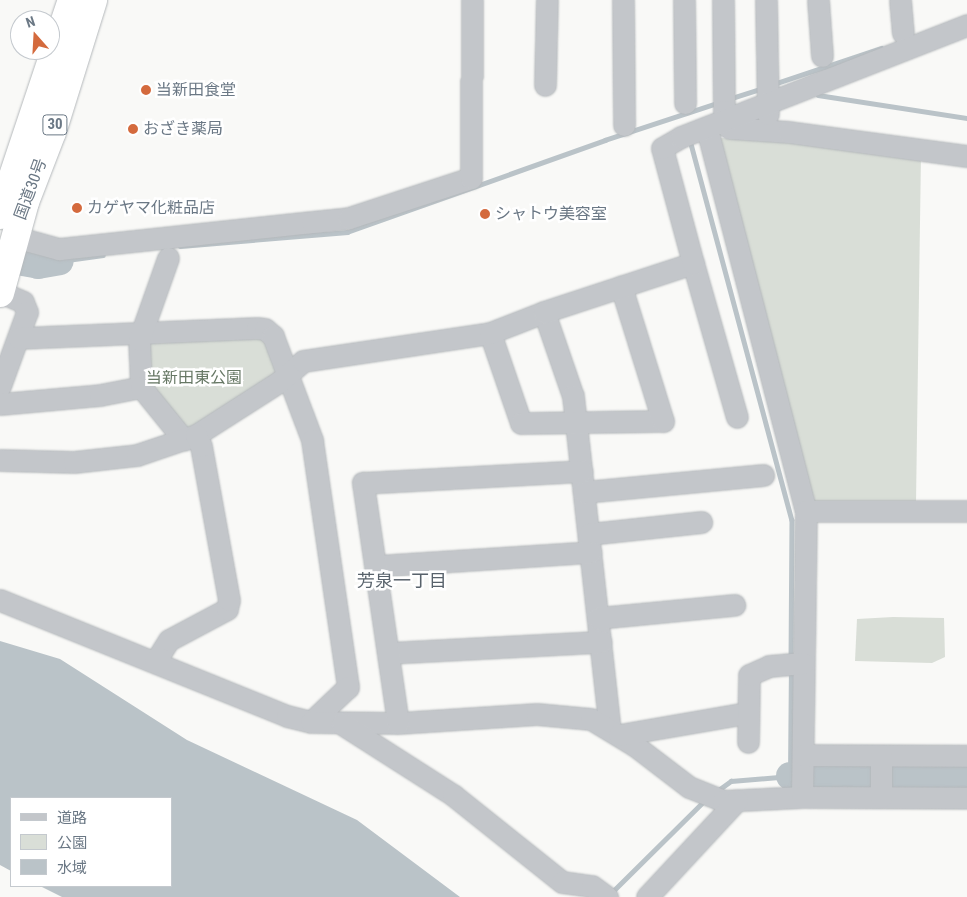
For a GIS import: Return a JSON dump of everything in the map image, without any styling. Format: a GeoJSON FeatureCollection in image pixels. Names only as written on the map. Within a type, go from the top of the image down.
{"type":"FeatureCollection","features":[{"type":"Feature","properties":{"kind":"highway","name":"国道30号"},"geometry":{"type":"LineString","coordinates":[[0,215],[72,0]]}},
{"type":"Feature","properties":{"kind":"highway","name":"国道30号"},"geometry":{"type":"LineString","coordinates":[[1,289],[13,243],[52,132],[93,0]]}},
{"type":"Feature","properties":{"kind":"street"},"geometry":{"type":"LineString","coordinates":[[13,243],[59,249],[349,218],[471,178],[472,0]]}},
{"type":"Feature","properties":{"kind":"street"},"geometry":{"type":"LineString","coordinates":[[545,85],[547,0]]}},
{"type":"Feature","properties":{"kind":"street"},"geometry":{"type":"LineString","coordinates":[[623,0],[624,125]]}},
{"type":"Feature","properties":{"kind":"street"},"geometry":{"type":"LineString","coordinates":[[684,0],[685,104]]}},
{"type":"Feature","properties":{"kind":"street"},"geometry":{"type":"LineString","coordinates":[[723,0],[709,121],[805,518],[795,663],[803,776]]}},
{"type":"Feature","properties":{"kind":"street"},"geometry":{"type":"LineString","coordinates":[[766,0],[770,92],[768,116],[780,131]]}},
{"type":"Feature","properties":{"kind":"street"},"geometry":{"type":"LineString","coordinates":[[818,0],[822,56]]}},
{"type":"Feature","properties":{"kind":"street"},"geometry":{"type":"LineString","coordinates":[[900,0],[903,33]]}},
{"type":"Feature","properties":{"kind":"street"},"geometry":{"type":"LineString","coordinates":[[737,416],[662,148],[709,121],[770,92],[967,25]]}},
{"type":"Feature","properties":{"kind":"street"},"geometry":{"type":"LineString","coordinates":[[709,121],[730,128],[780,131],[967,156]]}},
{"type":"Feature","properties":{"kind":"street"},"geometry":{"type":"LineString","coordinates":[[155,662],[169,640],[227,609],[229,600],[201,446],[190,438],[141,387],[139,340],[168,258]]}},
{"type":"Feature","properties":{"kind":"street"},"geometry":{"type":"LineString","coordinates":[[0,460],[92,460],[138,455],[190,438],[288,374],[302,361],[490,333],[544,312],[693,263]]}},
{"type":"Feature","properties":{"kind":"street"},"geometry":{"type":"LineString","coordinates":[[490,333],[521,424],[576,421],[663,421],[621,286]]}},
{"type":"Feature","properties":{"kind":"street"},"geometry":{"type":"LineString","coordinates":[[0,386],[19,338],[26,307],[1,289]]}},
{"type":"Feature","properties":{"kind":"street"},"geometry":{"type":"LineString","coordinates":[[544,312],[573,396],[598,618],[614,732]]}},
{"type":"Feature","properties":{"kind":"street"},"geometry":{"type":"LineString","coordinates":[[19,338],[265,329],[273,336],[312,440],[348,687],[311,722]]}},
{"type":"Feature","properties":{"kind":"street"},"geometry":{"type":"LineString","coordinates":[[0,404],[100,395],[141,387]]}},
{"type":"Feature","properties":{"kind":"street"},"geometry":{"type":"LineString","coordinates":[[398,723],[363,483],[582,471]]}},
{"type":"Feature","properties":{"kind":"street"},"geometry":{"type":"LineString","coordinates":[[584,492],[763,474]]}},
{"type":"Feature","properties":{"kind":"street"},"geometry":{"type":"LineString","coordinates":[[805,518],[967,511]]}},
{"type":"Feature","properties":{"kind":"street"},"geometry":{"type":"LineString","coordinates":[[375,566],[590,543],[701,522]]}},
{"type":"Feature","properties":{"kind":"street"},"geometry":{"type":"LineString","coordinates":[[0,600],[287,716],[311,722],[342,724],[398,723],[537,714],[591,719],[614,732],[702,795],[730,801],[803,776],[881,759],[967,756]]}},
{"type":"Feature","properties":{"kind":"street"},"geometry":{"type":"LineString","coordinates":[[598,618],[734,605]]}},
{"type":"Feature","properties":{"kind":"street"},"geometry":{"type":"LineString","coordinates":[[388,653],[601,642]]}},
{"type":"Feature","properties":{"kind":"street"},"geometry":{"type":"LineString","coordinates":[[748,742],[749,675],[756,670],[795,663]]}},
{"type":"Feature","properties":{"kind":"street"},"geometry":{"type":"LineString","coordinates":[[614,732],[747,713]]}},
{"type":"Feature","properties":{"kind":"street"},"geometry":{"type":"LineString","coordinates":[[342,724],[453,795],[562,882],[600,892]]}},
{"type":"Feature","properties":{"kind":"street"},"geometry":{"type":"LineString","coordinates":[[881,759],[881,791]]}},
{"type":"Feature","properties":{"kind":"street"},"geometry":{"type":"LineString","coordinates":[[803,776],[881,791],[967,798]]}},
{"type":"Feature","properties":{"kind":"street"},"geometry":{"type":"LineString","coordinates":[[651,895],[730,801]]}},
{"type":"Feature","properties":{"kind":"green space"},"geometry":{"type":"Polygon","coordinates":[[[718,138],[786,140],[921,153],[916,503],[814,502],[718,138]]]}},
{"type":"Feature","properties":{"kind":"green space","name":"当新田東公園"},"geometry":{"type":"Polygon","coordinates":[[[261,332],[278,363],[274,376],[190,428],[183,427],[148,384],[146,348],[155,340],[261,332]]]}},
{"type":"Feature","properties":{"kind":"green space"},"geometry":{"type":"Polygon","coordinates":[[[893,617],[944,618],[945,657],[932,663],[855,661],[857,619],[893,617]]]}},
{"type":"Feature","properties":{"kind":"water"},"geometry":{"type":"Polygon","coordinates":[[[0,641],[60,659],[187,740],[357,820],[460,897],[62,897],[42,887],[172,887],[172,797],[10,797],[10,870],[0,865],[0,641]]]}},
{"type":"Feature","properties":{"kind":"waterway"},"geometry":{"type":"LineString","coordinates":[[774,84],[881,48]]}},
{"type":"Feature","properties":{"kind":"waterway"},"geometry":{"type":"LineString","coordinates":[[729,99],[762,88]]}},
{"type":"Feature","properties":{"kind":"waterway"},"geometry":{"type":"LineString","coordinates":[[818,95],[967,118]]}},
{"type":"Feature","properties":{"kind":"waterway"},"geometry":{"type":"LineString","coordinates":[[180,246],[347,232],[605,140],[717,103]]}},
{"type":"Feature","properties":{"kind":"waterway"},"geometry":{"type":"LineString","coordinates":[[690,140],[792,520],[791,659]]}},
{"type":"Feature","properties":{"kind":"waterway"},"geometry":{"type":"LineString","coordinates":[[60,261],[103,255]]}},
{"type":"Feature","properties":{"kind":"waterway"},"geometry":{"type":"LineString","coordinates":[[0,258],[38,265],[60,261]]}},
{"type":"Feature","properties":{"kind":"waterway"},"geometry":{"type":"LineString","coordinates":[[717,791],[731,781],[790,776],[791,669]]}},
{"type":"Feature","properties":{"kind":"waterway"},"geometry":{"type":"LineString","coordinates":[[790,776],[967,776]]}},
{"type":"Feature","properties":{"kind":"waterway"},"geometry":{"type":"LineString","coordinates":[[611,893],[705,800]]}},
{"type":"Feature","properties":{"kind":"place","name":"当新田食堂"},"geometry":{"type":"Point","coordinates":[146,90]}},
{"type":"Feature","properties":{"kind":"place","name":"おざき薬局"},"geometry":{"type":"Point","coordinates":[133,129]}},
{"type":"Feature","properties":{"kind":"place","name":"カゲヤマ化粧品店"},"geometry":{"type":"Point","coordinates":[77,208]}},
{"type":"Feature","properties":{"kind":"place","name":"シャトウ美容室"},"geometry":{"type":"Point","coordinates":[485,214]}},
{"type":"Feature","properties":{"kind":"district","name":"芳泉一丁目"},"geometry":{"type":"Point","coordinates":[402,581]}}]}
